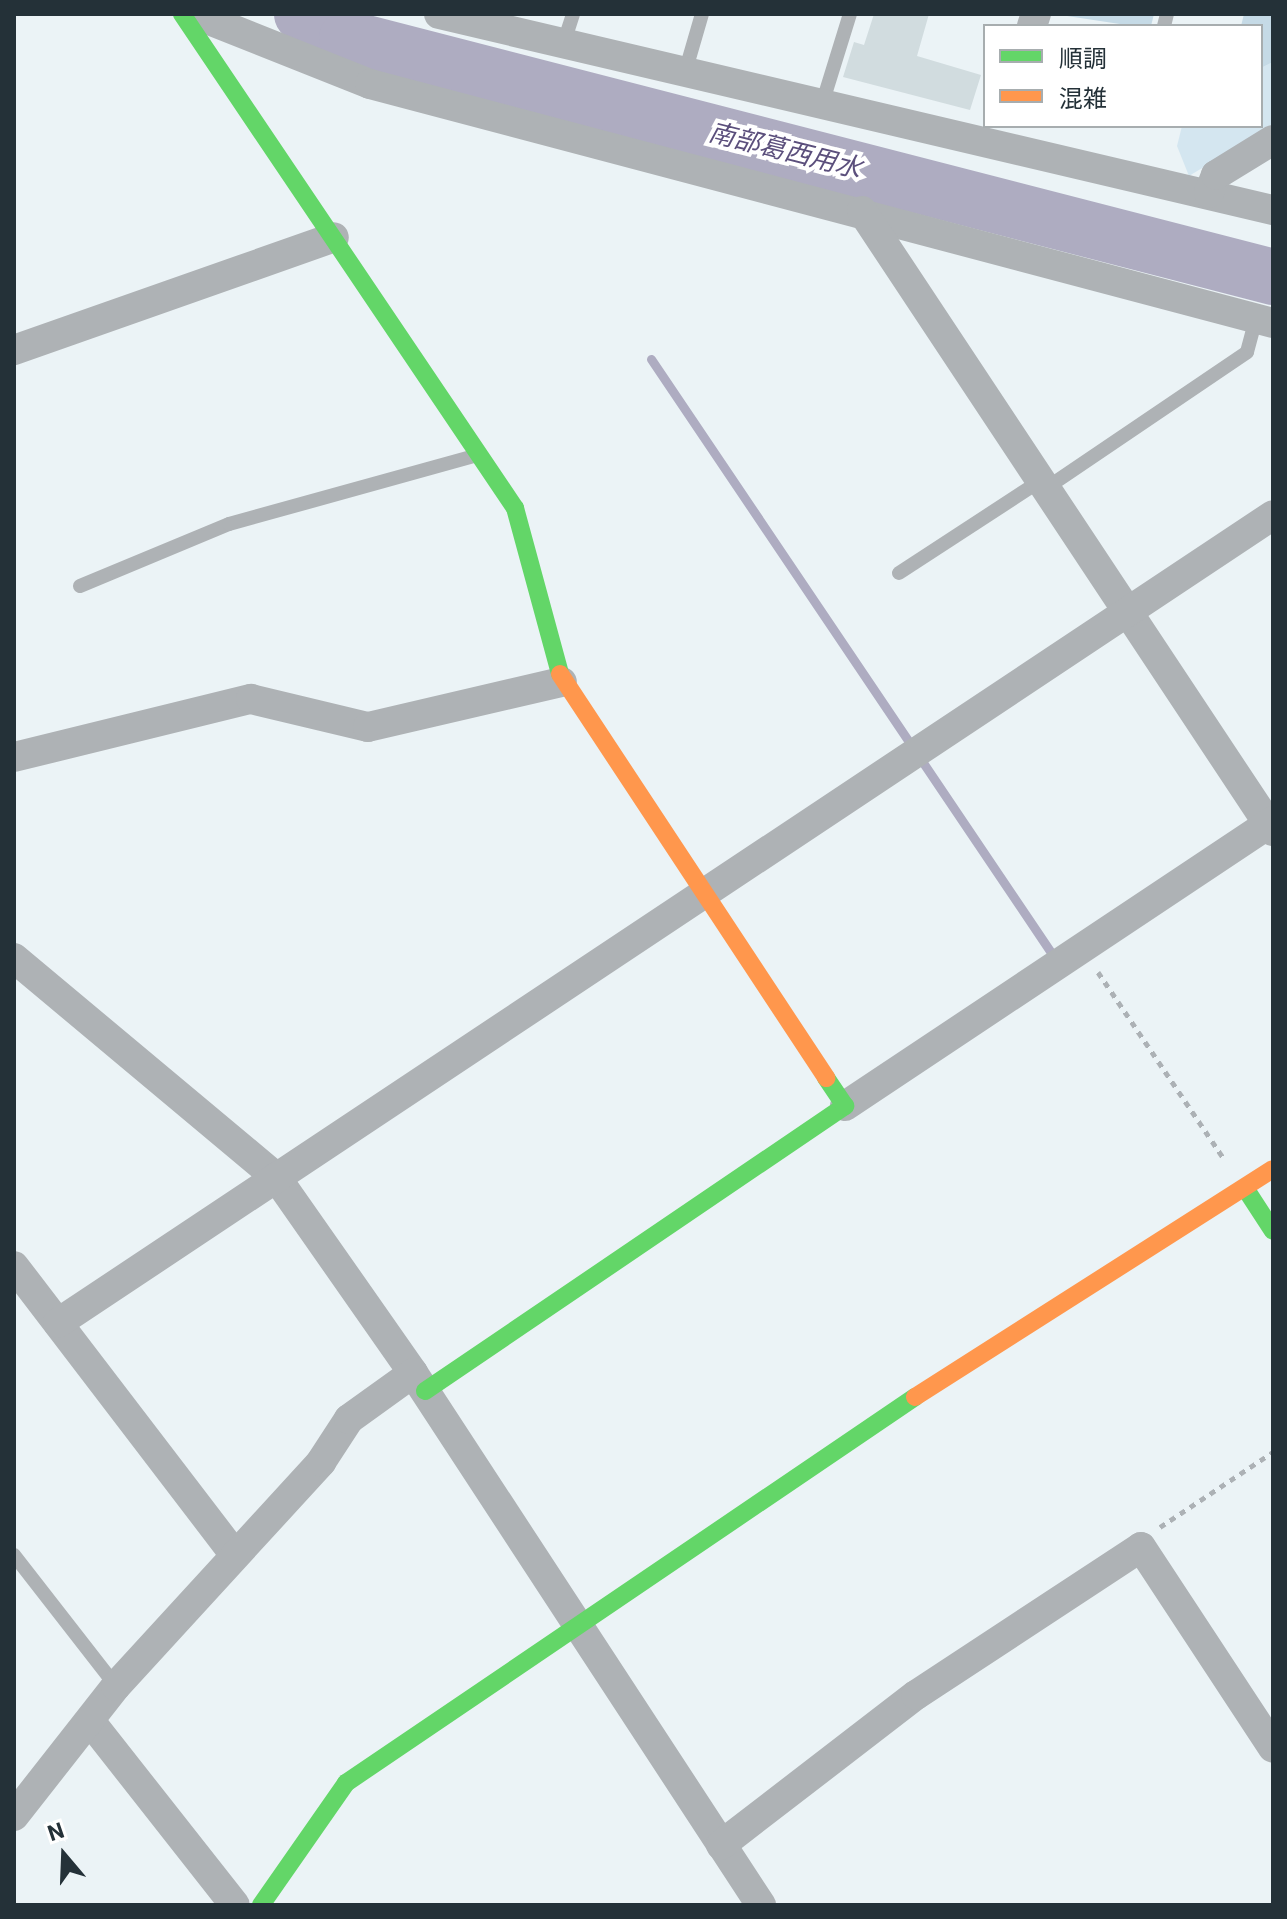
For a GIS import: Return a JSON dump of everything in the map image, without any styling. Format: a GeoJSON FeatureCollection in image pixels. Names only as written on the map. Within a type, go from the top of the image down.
{"type":"FeatureCollection","features":[{"type":"Feature","properties":{"kind":"street"},"geometry":{"type":"LineString","coordinates":[[182,14],[515,508],[562,682],[845,1106]]}},
{"type":"Feature","properties":{"kind":"street"},"geometry":{"type":"LineString","coordinates":[[194,14],[370,84],[862,211],[1264,321]]}},
{"type":"Feature","properties":{"kind":"street"},"geometry":{"type":"LineString","coordinates":[[439,14],[569,28],[686,69],[823,101],[1001,134],[1273,210]]}},
{"type":"Feature","properties":{"kind":"street"},"geometry":{"type":"LineString","coordinates":[[1209,193],[1216,175],[1273,140]]}},
{"type":"Feature","properties":{"kind":"street"},"geometry":{"type":"LineString","coordinates":[[14,1816],[116,1686],[321,1462],[349,1419],[419,1382],[1271,825],[862,211]]}},
{"type":"Feature","properties":{"kind":"street"},"geometry":{"type":"LineString","coordinates":[[14,350],[334,237]]}},
{"type":"Feature","properties":{"kind":"street"},"geometry":{"type":"LineString","coordinates":[[58,1323],[702,891],[1273,515]]}},
{"type":"Feature","properties":{"kind":"street"},"geometry":{"type":"LineString","coordinates":[[14,757],[251,699],[368,727],[562,682]]}},
{"type":"Feature","properties":{"kind":"street"},"geometry":{"type":"LineString","coordinates":[[14,958],[276,1177],[419,1382],[578,1630],[761,1905]]}},
{"type":"Feature","properties":{"kind":"street"},"geometry":{"type":"LineString","coordinates":[[261,1905],[346,1783],[578,1630],[998,1341],[1273,1169]]}},
{"type":"Feature","properties":{"kind":"street"},"geometry":{"type":"LineString","coordinates":[[1245,1188],[1273,1231]]}},
{"type":"Feature","properties":{"kind":"street"},"geometry":{"type":"LineString","coordinates":[[14,1266],[234,1554]]}},
{"type":"Feature","properties":{"kind":"street"},"geometry":{"type":"LineString","coordinates":[[721,1845],[916,1695],[1141,1547],[1273,1748]]}},
{"type":"Feature","properties":{"kind":"street"},"geometry":{"type":"LineString","coordinates":[[90,1721],[235,1905]]}},
{"type":"Feature","properties":{"kind":"lane"},"geometry":{"type":"LineString","coordinates":[[686,69],[702,14]]}},
{"type":"Feature","properties":{"kind":"lane"},"geometry":{"type":"LineString","coordinates":[[823,101],[850,14]]}},
{"type":"Feature","properties":{"kind":"lane"},"geometry":{"type":"LineString","coordinates":[[899,573],[1247,352],[1264,321]]}},
{"type":"Feature","properties":{"kind":"lane"},"geometry":{"type":"LineString","coordinates":[[80,586],[229,524],[478,455]]}},
{"type":"Feature","properties":{"kind":"lane"},"geometry":{"type":"LineString","coordinates":[[14,1555],[116,1686]]}},
{"type":"Feature","properties":{"kind":"path"},"geometry":{"type":"LineString","coordinates":[[1082,948],[1224,1159]]}},
{"type":"Feature","properties":{"kind":"path"},"geometry":{"type":"LineString","coordinates":[[1141,1547],[1148,1535],[1273,1452]]}},
{"type":"Feature","properties":{"kind":"shaded area"},"geometry":{"type":"Polygon","coordinates":[[[1054,14],[1154,14],[1152,24],[1120,24],[1054,14]]]}},
{"type":"Feature","properties":{"kind":"shaded area"},"geometry":{"type":"Polygon","coordinates":[[[1244,14],[1273,14],[1273,62],[1263,67],[1263,24],[1242,24],[1244,14]]]}},
{"type":"Feature","properties":{"kind":"shaded area"},"geometry":{"type":"Polygon","coordinates":[[[1273,62],[1273,125],[1189,176],[1177,146],[1182,128],[1263,128],[1263,67],[1273,62]]]}},
{"type":"Feature","properties":{"kind":"building"},"geometry":{"type":"Polygon","coordinates":[[[874,14],[929,14],[917,56],[981,75],[970,110],[843,77],[854,42],[864,45],[874,14]]]}},
{"type":"Feature","properties":{"kind":"waterway","name":"南部葛西用水"},"geometry":{"type":"LineString","coordinates":[[302,14],[347,38],[1273,277]]}},
{"type":"Feature","properties":{"kind":"waterway"},"geometry":{"type":"LineString","coordinates":[[651,359],[1054,957]]}},
{"type":"Feature","properties":{"kind":"traffic: fast"},"geometry":{"type":"LineString","coordinates":[[182,14],[515,508],[560,674]]}},
{"type":"Feature","properties":{"kind":"traffic: fast"},"geometry":{"type":"LineString","coordinates":[[425,1391],[845,1106],[826,1078]]}},
{"type":"Feature","properties":{"kind":"traffic: fast"},"geometry":{"type":"LineString","coordinates":[[1245,1188],[1273,1231]]}},
{"type":"Feature","properties":{"kind":"traffic: fast"},"geometry":{"type":"LineString","coordinates":[[261,1905],[346,1783],[915,1397]]}},
{"type":"Feature","properties":{"kind":"traffic: slow"},"geometry":{"type":"LineString","coordinates":[[560,674],[826,1078]]}},
{"type":"Feature","properties":{"kind":"traffic: slow"},"geometry":{"type":"LineString","coordinates":[[915,1397],[1273,1169]]}}]}
